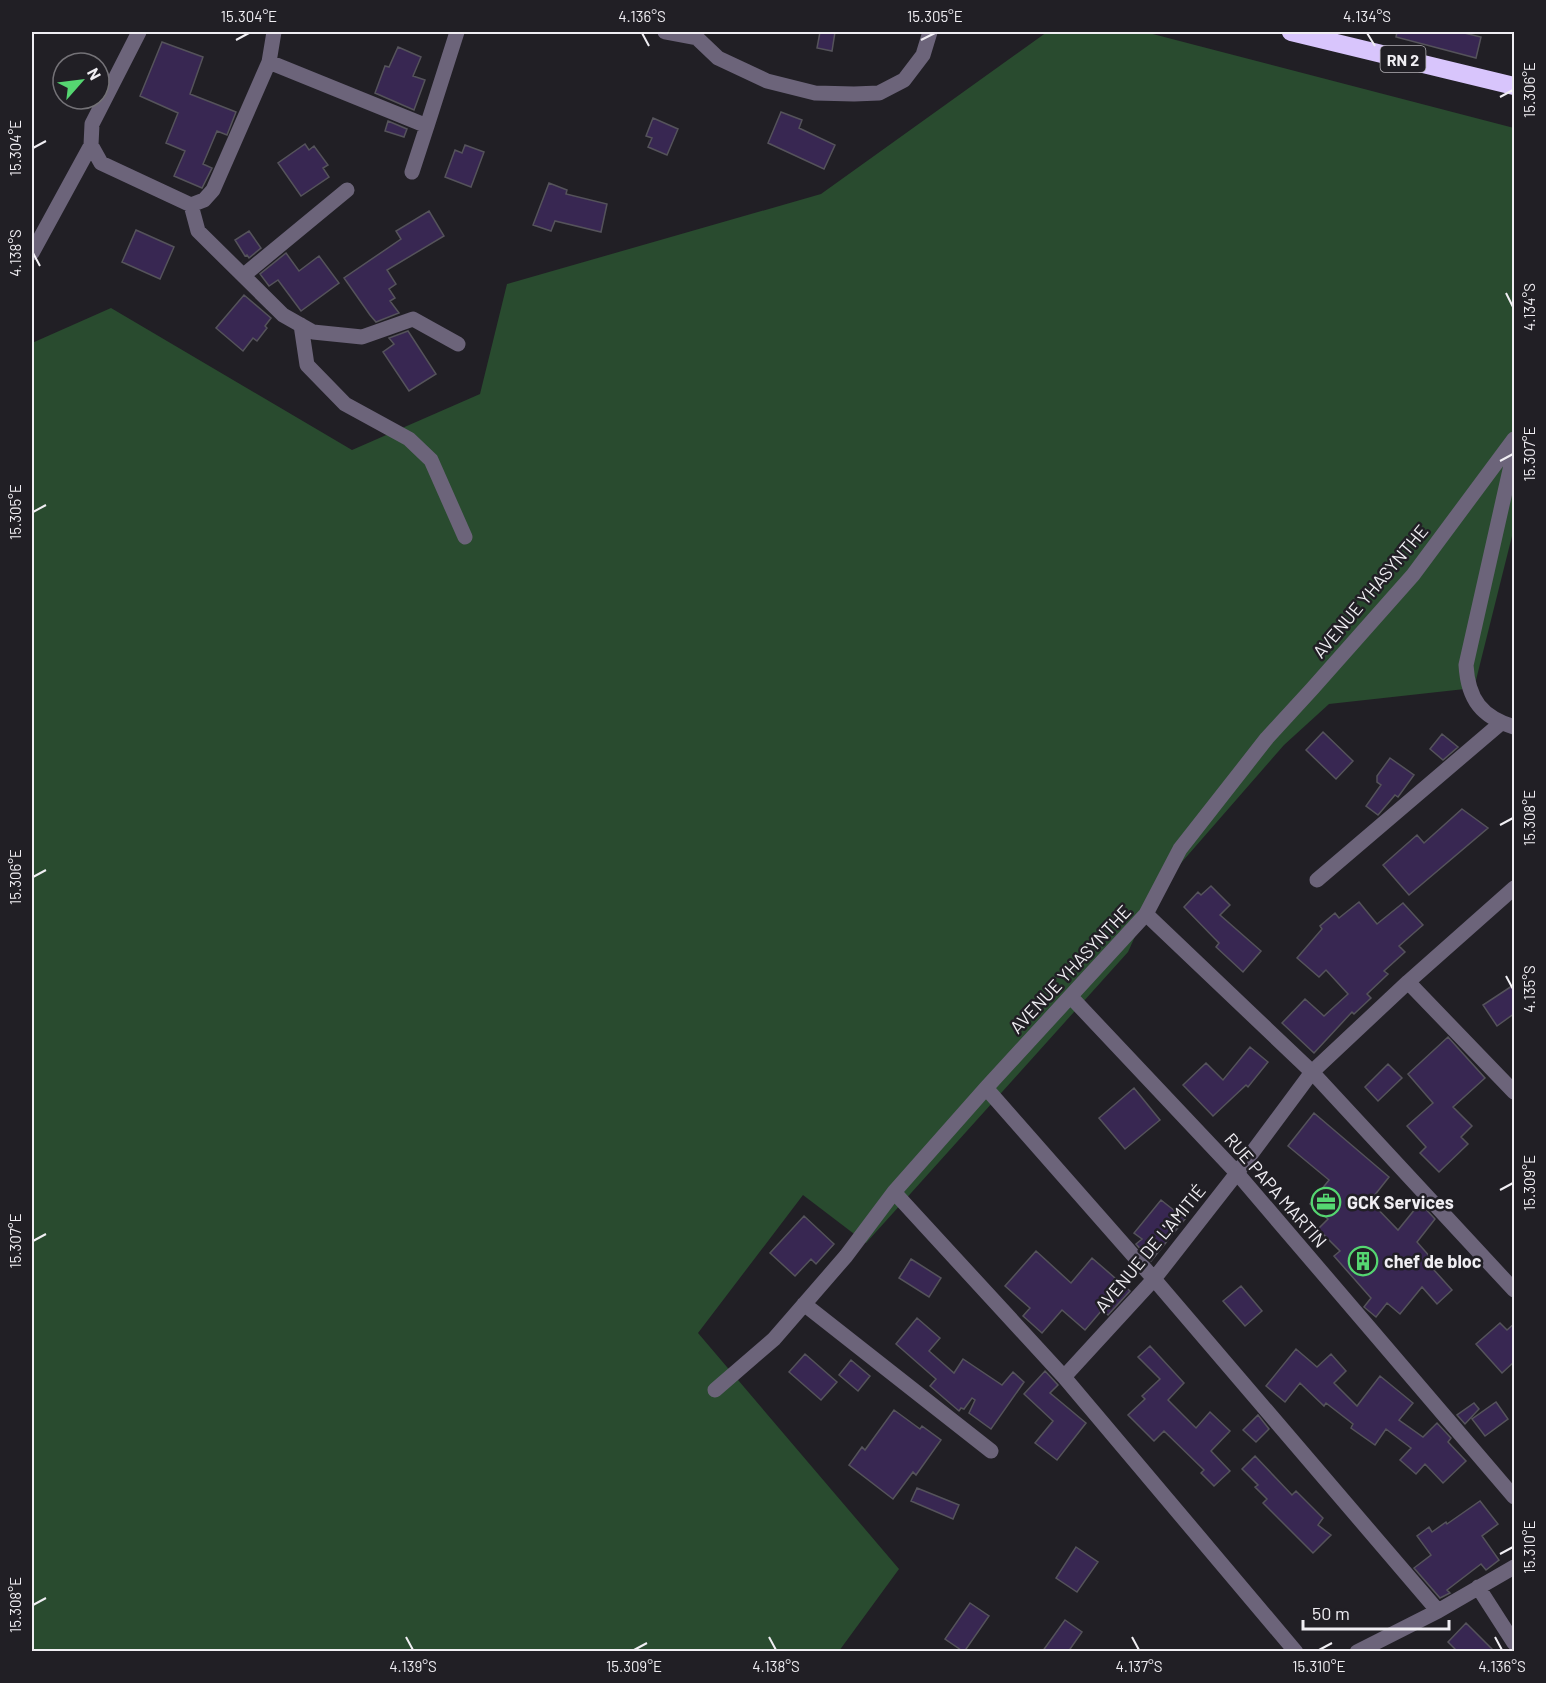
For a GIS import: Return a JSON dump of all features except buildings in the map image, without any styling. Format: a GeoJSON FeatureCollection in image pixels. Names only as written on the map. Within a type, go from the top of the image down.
{"type":"FeatureCollection","features":[{"type":"Feature","properties":{"kind":"highway","name":"RN 2"},"geometry":{"type":"LineString","coordinates":[[1291,32],[1515,86]]}},
{"type":"Feature","properties":{"kind":"street"},"geometry":{"type":"LineString","coordinates":[[32,253],[91,145],[92,124],[139,32]]}},
{"type":"Feature","properties":{"kind":"street"},"geometry":{"type":"LineString","coordinates":[[91,145],[101,163],[191,205],[204,200],[213,190],[269,62],[274,32]]}},
{"type":"Feature","properties":{"kind":"street"},"geometry":{"type":"LineString","coordinates":[[412,172],[457,32]]}},
{"type":"Feature","properties":{"kind":"street"},"geometry":{"type":"LineString","coordinates":[[665,32],[697,39],[718,58],[767,81],[815,93],[854,94],[879,93],[904,80],[923,55],[930,32]]}},
{"type":"Feature","properties":{"kind":"street"},"geometry":{"type":"LineString","coordinates":[[269,62],[427,126]]}},
{"type":"Feature","properties":{"kind":"street"},"geometry":{"type":"LineString","coordinates":[[244,274],[347,190]]}},
{"type":"Feature","properties":{"kind":"street"},"geometry":{"type":"LineString","coordinates":[[191,205],[198,231],[283,315],[313,332],[362,337],[413,319],[458,344]]}},
{"type":"Feature","properties":{"kind":"street"},"geometry":{"type":"LineString","coordinates":[[301,325],[307,365],[345,404],[410,439],[431,460],[465,537]]}},
{"type":"Feature","properties":{"kind":"street","name":"AVENUE YHASYNTHE"},"geometry":{"type":"LineString","coordinates":[[715,1390],[774,1339],[846,1256],[894,1192],[1146,914],[1180,849],[1267,738],[1413,574],[1515,439]]}},
{"type":"Feature","properties":{"kind":"street"},"geometry":{"type":"LineString","coordinates":[[1317,880],[1508,725],[1477,704],[1467,680],[1466,665],[1515,452]]}},
{"type":"Feature","properties":{"kind":"street","name":"AVENUE DE L'AMITIÉ"},"geometry":{"type":"LineString","coordinates":[[1064,1377],[1154,1279],[1312,1072],[1408,982],[1515,888]]}},
{"type":"Feature","properties":{"kind":"street"},"geometry":{"type":"LineString","coordinates":[[1146,914],[1312,1072],[1515,1290]]}},
{"type":"Feature","properties":{"kind":"street"},"geometry":{"type":"LineString","coordinates":[[1408,982],[1515,1092]]}},
{"type":"Feature","properties":{"kind":"street","name":"RUE PAPA MARTIN"},"geometry":{"type":"LineString","coordinates":[[1071,997],[1237,1173],[1515,1497]]}},
{"type":"Feature","properties":{"kind":"street"},"geometry":{"type":"LineString","coordinates":[[1502,1079],[1515,1068]]}},
{"type":"Feature","properties":{"kind":"street"},"geometry":{"type":"LineString","coordinates":[[986,1088],[1154,1279],[1438,1611]]}},
{"type":"Feature","properties":{"kind":"street"},"geometry":{"type":"LineString","coordinates":[[894,1192],[1064,1377],[1296,1652]]}},
{"type":"Feature","properties":{"kind":"street"},"geometry":{"type":"LineString","coordinates":[[804,1304],[991,1451]]}},
{"type":"Feature","properties":{"kind":"street"},"geometry":{"type":"LineString","coordinates":[[1357,1652],[1438,1611],[1515,1567]]}},
{"type":"Feature","properties":{"kind":"street"},"geometry":{"type":"LineString","coordinates":[[1478,1587],[1515,1643]]}},
{"type":"Feature","properties":{"kind":"green space"},"geometry":{"type":"Polygon","coordinates":[[[1047,32],[1145,32],[1514,128],[1514,528],[1474,688],[1329,704],[1284,745],[1154,894],[1128,952],[866,1243],[803,1195],[698,1333],[899,1569],[839,1651],[32,1651],[32,343],[111,308],[352,450],[480,394],[507,284],[821,194],[1047,32]]]}},
{"type":"Feature","properties":{"kind":"place","name":"GCK Services"},"geometry":{"type":"Point","coordinates":[1326,1202]}},
{"type":"Feature","properties":{"kind":"place","name":"chef de bloc"},"geometry":{"type":"Point","coordinates":[1363,1261]}}]}
